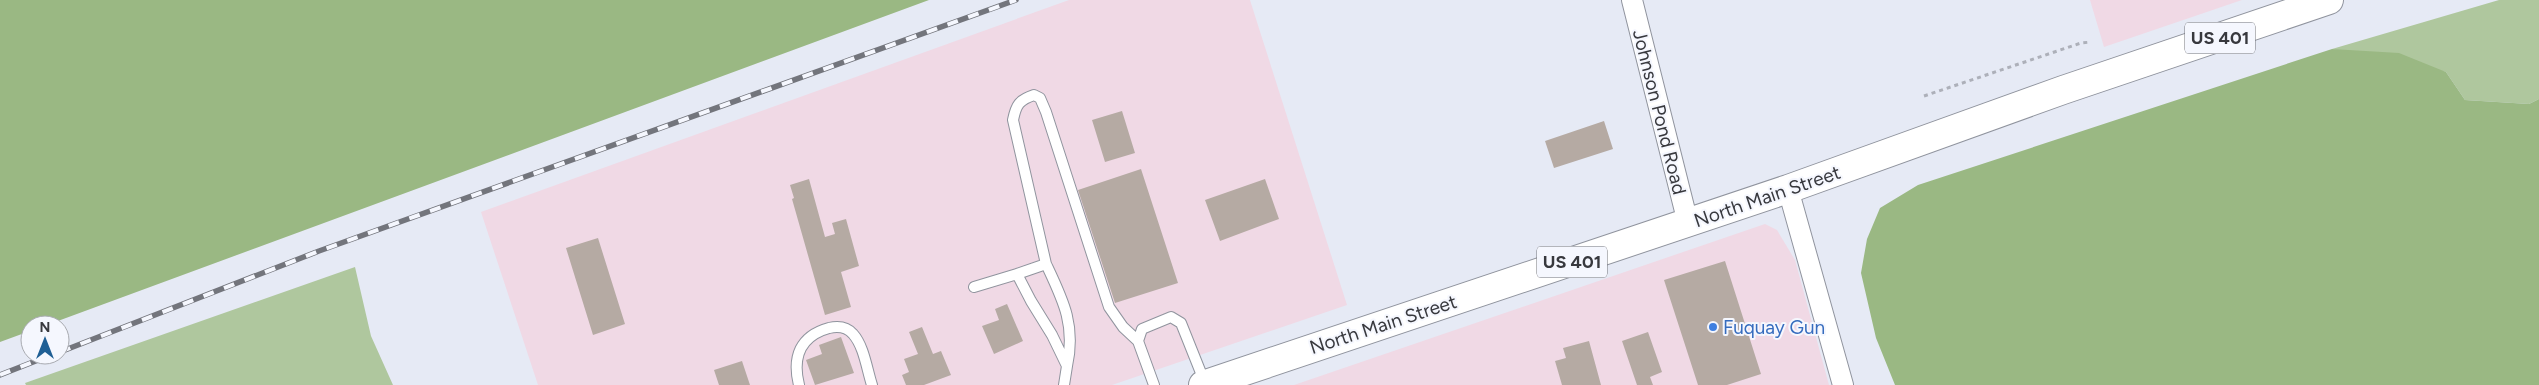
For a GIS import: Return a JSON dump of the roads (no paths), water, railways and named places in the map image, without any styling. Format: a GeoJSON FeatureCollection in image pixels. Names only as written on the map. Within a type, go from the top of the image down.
{"type":"FeatureCollection","features":[{"type":"Feature","properties":{"kind":"highway","name":"North Main Street"},"geometry":{"type":"LineString","coordinates":[[1204,385],[1788,189],[2063,90],[2329,0]]}},
{"type":"Feature","properties":{"kind":"street","name":"Johnson Pond Road"},"geometry":{"type":"LineString","coordinates":[[1632,0],[1688,223]]}},
{"type":"Feature","properties":{"kind":"street"},"geometry":{"type":"LineString","coordinates":[[1788,189],[1843,385]]}},
{"type":"Feature","properties":{"kind":"lane"},"geometry":{"type":"LineString","coordinates":[[1064,385],[1071,346],[1067,310],[1046,264],[1013,120],[1015,107],[1022,99],[1034,95],[1040,98],[1046,112],[1109,308],[1123,327],[1138,341],[1154,385]]}},
{"type":"Feature","properties":{"kind":"lane"},"geometry":{"type":"LineString","coordinates":[[974,288],[1046,264]]}},
{"type":"Feature","properties":{"kind":"lane"},"geometry":{"type":"LineString","coordinates":[[1017,274],[1052,335],[1067,366]]}},
{"type":"Feature","properties":{"kind":"lane"},"geometry":{"type":"LineString","coordinates":[[1138,341],[1142,329],[1171,317],[1182,323],[1204,385]]}},
{"type":"Feature","properties":{"kind":"lane"},"geometry":{"type":"LineString","coordinates":[[799,385],[798,358],[802,344],[810,335],[833,327],[840,327],[854,335],[872,385]]}},
{"type":"Feature","properties":{"kind":"railway"},"geometry":{"type":"LineString","coordinates":[[70,348],[319,251],[1016,0]]}},
{"type":"Feature","properties":{"kind":"railway"},"geometry":{"type":"LineString","coordinates":[[0,375],[26,365]]}},
{"type":"Feature","properties":{"kind":"place","name":"Fuquay Gun"},"geometry":{"type":"Point","coordinates":[1713,327]}}]}
